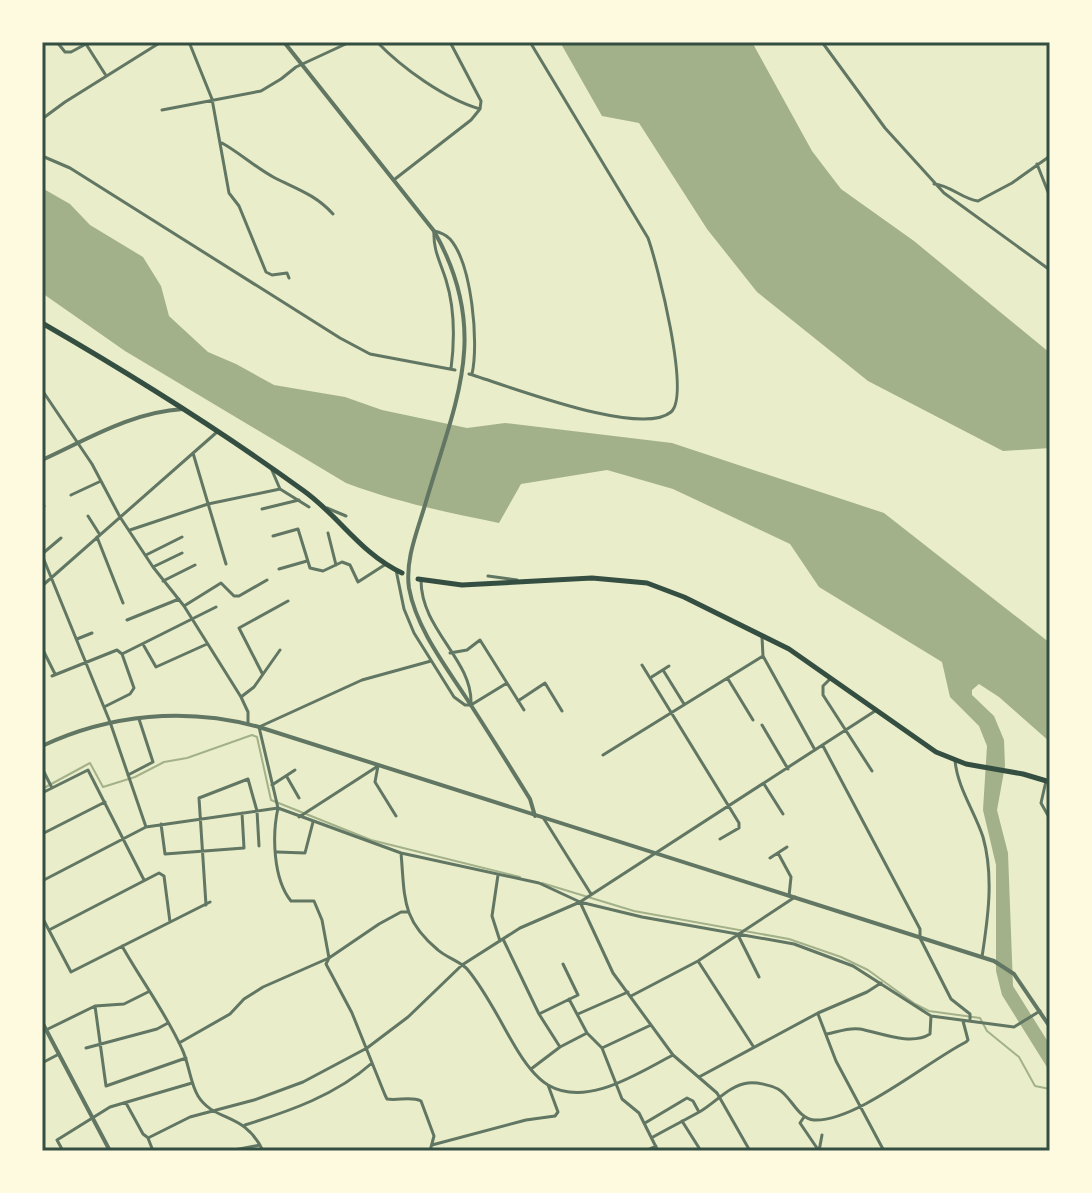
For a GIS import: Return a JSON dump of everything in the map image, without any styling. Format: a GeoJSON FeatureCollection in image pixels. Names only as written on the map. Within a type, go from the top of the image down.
{"type":"FeatureCollection","features":[{"type":"Feature","properties":{"kind":"main road"},"geometry":{"type":"LineString","coordinates":[[42,323],[183,409],[271,468],[319,505],[353,539],[399,572]]}},
{"type":"Feature","properties":{"kind":"main road"},"geometry":{"type":"LineString","coordinates":[[420,580],[462,585],[592,578],[647,583],[684,597],[789,649],[924,745],[955,760],[1048,782]]}},
{"type":"Feature","properties":{"kind":"street"},"geometry":{"type":"LineString","coordinates":[[57,42],[65,52],[86,44],[106,76]]}},
{"type":"Feature","properties":{"kind":"street"},"geometry":{"type":"LineString","coordinates":[[42,119],[161,42]]}},
{"type":"Feature","properties":{"kind":"street"},"geometry":{"type":"LineString","coordinates":[[189,42],[212,99],[229,193],[239,206],[266,272],[272,275],[287,273],[289,278]]}},
{"type":"Feature","properties":{"kind":"street"},"geometry":{"type":"LineString","coordinates":[[284,42],[434,231],[447,254],[462,294],[466,324],[464,362],[412,549],[409,586],[417,613],[436,651],[530,799],[535,816]]}},
{"type":"Feature","properties":{"kind":"street"},"geometry":{"type":"LineString","coordinates":[[162,110],[261,91],[303,65],[350,42]]}},
{"type":"Feature","properties":{"kind":"street"},"geometry":{"type":"LineString","coordinates":[[377,42],[394,59],[423,79],[464,105],[480,109]]}},
{"type":"Feature","properties":{"kind":"street"},"geometry":{"type":"LineString","coordinates":[[395,179],[471,120],[480,109],[481,101],[450,42]]}},
{"type":"Feature","properties":{"kind":"street"},"geometry":{"type":"LineString","coordinates":[[434,231],[450,239],[466,274],[475,328],[471,374],[578,410],[658,417],[671,412],[677,404],[679,391],[660,270],[648,238],[530,42]]}},
{"type":"Feature","properties":{"kind":"street"},"geometry":{"type":"LineString","coordinates":[[822,42],[885,128],[934,184],[975,218],[1049,268]]}},
{"type":"Feature","properties":{"kind":"street"},"geometry":{"type":"LineString","coordinates":[[222,143],[273,177],[303,190],[333,214]]}},
{"type":"Feature","properties":{"kind":"street"},"geometry":{"type":"LineString","coordinates":[[42,156],[70,168],[360,349],[370,354],[453,369],[455,328],[446,279],[433,248],[434,231]]}},
{"type":"Feature","properties":{"kind":"street"},"geometry":{"type":"LineString","coordinates":[[934,184],[978,201],[1012,183],[1050,156]]}},
{"type":"Feature","properties":{"kind":"street"},"geometry":{"type":"LineString","coordinates":[[1037,164],[1050,197]]}},
{"type":"Feature","properties":{"kind":"street"},"geometry":{"type":"LineString","coordinates":[[42,390],[145,556],[184,606],[241,697],[248,712],[248,724]]}},
{"type":"Feature","properties":{"kind":"street"},"geometry":{"type":"LineString","coordinates":[[42,460],[128,420],[157,410],[183,409]]}},
{"type":"Feature","properties":{"kind":"street"},"geometry":{"type":"LineString","coordinates":[[42,586],[217,432]]}},
{"type":"Feature","properties":{"kind":"street"},"geometry":{"type":"LineString","coordinates":[[193,453],[226,564]]}},
{"type":"Feature","properties":{"kind":"street"},"geometry":{"type":"LineString","coordinates":[[271,468],[280,489],[309,507]]}},
{"type":"Feature","properties":{"kind":"street"},"geometry":{"type":"LineString","coordinates":[[71,495],[101,481]]}},
{"type":"Feature","properties":{"kind":"street"},"geometry":{"type":"LineString","coordinates":[[129,530],[208,504],[280,489]]}},
{"type":"Feature","properties":{"kind":"street"},"geometry":{"type":"LineString","coordinates":[[262,509],[299,500]]}},
{"type":"Feature","properties":{"kind":"street"},"geometry":{"type":"LineString","coordinates":[[319,505],[346,516]]}},
{"type":"Feature","properties":{"kind":"street"},"geometry":{"type":"LineString","coordinates":[[88,516],[123,603]]}},
{"type":"Feature","properties":{"kind":"street"},"geometry":{"type":"LineString","coordinates":[[273,536],[298,529],[310,568],[323,571],[342,562],[350,565],[358,582],[386,564]]}},
{"type":"Feature","properties":{"kind":"street"},"geometry":{"type":"LineString","coordinates":[[328,533],[336,565]]}},
{"type":"Feature","properties":{"kind":"street"},"geometry":{"type":"LineString","coordinates":[[145,556],[182,537]]}},
{"type":"Feature","properties":{"kind":"street"},"geometry":{"type":"LineString","coordinates":[[61,538],[42,555],[110,722],[146,827]]}},
{"type":"Feature","properties":{"kind":"street"},"geometry":{"type":"LineString","coordinates":[[153,567],[182,553]]}},
{"type":"Feature","properties":{"kind":"street"},"geometry":{"type":"LineString","coordinates":[[279,569],[307,561]]}},
{"type":"Feature","properties":{"kind":"street"},"geometry":{"type":"LineString","coordinates":[[163,581],[195,565]]}},
{"type":"Feature","properties":{"kind":"street"},"geometry":{"type":"LineString","coordinates":[[399,572],[404,609],[414,633],[454,697],[465,705],[471,705],[507,683]]}},
{"type":"Feature","properties":{"kind":"street"},"geometry":{"type":"LineString","coordinates":[[488,576],[529,582]]}},
{"type":"Feature","properties":{"kind":"street"},"geometry":{"type":"LineString","coordinates":[[184,606],[221,583],[234,596],[239,596],[267,580]]}},
{"type":"Feature","properties":{"kind":"street"},"geometry":{"type":"LineString","coordinates":[[420,580],[425,609],[471,687],[471,705]]}},
{"type":"Feature","properties":{"kind":"street"},"geometry":{"type":"LineString","coordinates":[[127,620],[179,599]]}},
{"type":"Feature","properties":{"kind":"street"},"geometry":{"type":"LineString","coordinates":[[262,673],[239,628],[288,601]]}},
{"type":"Feature","properties":{"kind":"street"},"geometry":{"type":"LineString","coordinates":[[122,654],[216,607]]}},
{"type":"Feature","properties":{"kind":"street"},"geometry":{"type":"LineString","coordinates":[[42,616],[42,636]]}},
{"type":"Feature","properties":{"kind":"street"},"geometry":{"type":"LineString","coordinates":[[77,639],[92,633]]}},
{"type":"Feature","properties":{"kind":"street"},"geometry":{"type":"LineString","coordinates":[[762,637],[763,656],[815,750]]}},
{"type":"Feature","properties":{"kind":"street"},"geometry":{"type":"LineString","coordinates":[[450,653],[467,650],[480,640],[524,710]]}},
{"type":"Feature","properties":{"kind":"street"},"geometry":{"type":"LineString","coordinates":[[143,644],[156,667],[207,644]]}},
{"type":"Feature","properties":{"kind":"street"},"geometry":{"type":"LineString","coordinates":[[42,648],[54,675],[117,650],[122,654],[134,688],[130,694],[104,707]]}},
{"type":"Feature","properties":{"kind":"street"},"geometry":{"type":"LineString","coordinates":[[241,697],[254,687],[280,650]]}},
{"type":"Feature","properties":{"kind":"street"},"geometry":{"type":"LineString","coordinates":[[603,755],[763,656]]}},
{"type":"Feature","properties":{"kind":"street"},"geometry":{"type":"LineString","coordinates":[[259,727],[362,680],[431,661]]}},
{"type":"Feature","properties":{"kind":"street"},"geometry":{"type":"LineString","coordinates":[[642,665],[739,826],[720,839]]}},
{"type":"Feature","properties":{"kind":"street"},"geometry":{"type":"LineString","coordinates":[[650,678],[669,666]]}},
{"type":"Feature","properties":{"kind":"street"},"geometry":{"type":"LineString","coordinates":[[663,670],[684,704]]}},
{"type":"Feature","properties":{"kind":"street"},"geometry":{"type":"LineString","coordinates":[[832,678],[823,686],[823,695],[872,771]]}},
{"type":"Feature","properties":{"kind":"street"},"geometry":{"type":"LineString","coordinates":[[728,679],[753,720]]}},
{"type":"Feature","properties":{"kind":"street"},"geometry":{"type":"LineString","coordinates":[[518,701],[545,683],[562,711]]}},
{"type":"Feature","properties":{"kind":"street"},"geometry":{"type":"LineString","coordinates":[[148,1138],[174,1123],[303,1082],[367,1048],[408,1017],[462,965],[520,928],[580,902],[876,710]]}},
{"type":"Feature","properties":{"kind":"street"},"geometry":{"type":"LineString","coordinates":[[42,746],[83,729],[139,718],[190,715],[259,727],[994,961],[1009,969],[1019,980],[1050,1027]]}},
{"type":"Feature","properties":{"kind":"street"},"geometry":{"type":"LineString","coordinates":[[128,775],[153,762],[139,718]]}},
{"type":"Feature","properties":{"kind":"street"},"geometry":{"type":"LineString","coordinates":[[762,725],[788,769]]}},
{"type":"Feature","properties":{"kind":"street"},"geometry":{"type":"LineString","coordinates":[[259,727],[278,808],[275,820],[276,852],[287,896],[297,903],[314,901],[319,909],[329,958],[326,964],[367,1048],[387,1099],[416,1098],[421,1101],[434,1136],[430,1151]]}},
{"type":"Feature","properties":{"kind":"street"},"geometry":{"type":"LineString","coordinates":[[823,746],[920,929],[920,938],[951,999],[964,1007],[971,1021]]}},
{"type":"Feature","properties":{"kind":"street"},"geometry":{"type":"LineString","coordinates":[[955,760],[957,775],[978,823],[988,858],[987,920],[982,957]]}},
{"type":"Feature","properties":{"kind":"street"},"geometry":{"type":"LineString","coordinates":[[299,817],[378,766]]}},
{"type":"Feature","properties":{"kind":"street"},"geometry":{"type":"LineString","coordinates":[[378,766],[375,782],[396,816]]}},
{"type":"Feature","properties":{"kind":"street"},"geometry":{"type":"LineString","coordinates":[[42,768],[52,788]]}},
{"type":"Feature","properties":{"kind":"street"},"geometry":{"type":"LineString","coordinates":[[42,793],[88,770],[144,880]]}},
{"type":"Feature","properties":{"kind":"street"},"geometry":{"type":"LineString","coordinates":[[272,785],[295,770]]}},
{"type":"Feature","properties":{"kind":"street"},"geometry":{"type":"LineString","coordinates":[[287,777],[299,798]]}},
{"type":"Feature","properties":{"kind":"street"},"geometry":{"type":"LineString","coordinates":[[42,917],[71,972],[208,904],[199,798],[248,779],[257,811],[259,846]]}},
{"type":"Feature","properties":{"kind":"street"},"geometry":{"type":"LineString","coordinates":[[1048,782],[1041,803],[1050,819]]}},
{"type":"Feature","properties":{"kind":"street"},"geometry":{"type":"LineString","coordinates":[[764,784],[783,814]]}},
{"type":"Feature","properties":{"kind":"street"},"geometry":{"type":"LineString","coordinates":[[42,834],[105,802]]}},
{"type":"Feature","properties":{"kind":"street"},"geometry":{"type":"LineString","coordinates":[[42,881],[146,827],[278,808],[401,853],[539,883],[580,902],[794,944],[853,966],[931,1016],[1014,1027],[1040,1011]]}},
{"type":"Feature","properties":{"kind":"street"},"geometry":{"type":"LineString","coordinates":[[161,824],[165,854],[244,848],[242,813]]}},
{"type":"Feature","properties":{"kind":"street"},"geometry":{"type":"LineString","coordinates":[[544,819],[591,894]]}},
{"type":"Feature","properties":{"kind":"street"},"geometry":{"type":"LineString","coordinates":[[276,852],[305,853],[313,822]]}},
{"type":"Feature","properties":{"kind":"street"},"geometry":{"type":"LineString","coordinates":[[770,858],[787,847]]}},
{"type":"Feature","properties":{"kind":"street"},"geometry":{"type":"LineString","coordinates":[[401,853],[407,912],[415,926],[437,949],[467,968],[531,1069],[548,1085],[558,1112],[555,1116],[526,1120],[432,1145]]}},
{"type":"Feature","properties":{"kind":"street"},"geometry":{"type":"LineString","coordinates":[[778,853],[791,877],[792,897]]}},
{"type":"Feature","properties":{"kind":"street"},"geometry":{"type":"LineString","coordinates":[[49,930],[159,873],[164,876],[170,922]]}},
{"type":"Feature","properties":{"kind":"street"},"geometry":{"type":"LineString","coordinates":[[498,875],[492,916],[539,1014],[560,1047]]}},
{"type":"Feature","properties":{"kind":"street"},"geometry":{"type":"LineString","coordinates":[[578,1014],[630,994],[698,961],[792,897]]}},
{"type":"Feature","properties":{"kind":"street"},"geometry":{"type":"LineString","coordinates":[[580,902],[613,973],[673,1055],[714,1088],[750,1151]]}},
{"type":"Feature","properties":{"kind":"street"},"geometry":{"type":"LineString","coordinates":[[179,1043],[230,1014],[244,999],[263,987],[329,958],[379,924],[407,912]]}},
{"type":"Feature","properties":{"kind":"street"},"geometry":{"type":"LineString","coordinates":[[739,934],[759,977]]}},
{"type":"Feature","properties":{"kind":"street"},"geometry":{"type":"LineString","coordinates":[[122,946],[179,1043],[199,1098],[216,1111],[245,1125],[263,1151]]}},
{"type":"Feature","properties":{"kind":"street"},"geometry":{"type":"LineString","coordinates":[[698,961],[753,1046]]}},
{"type":"Feature","properties":{"kind":"street"},"geometry":{"type":"LineString","coordinates":[[539,1014],[578,995],[563,964]]}},
{"type":"Feature","properties":{"kind":"street"},"geometry":{"type":"LineString","coordinates":[[699,1077],[753,1046],[881,983]]}},
{"type":"Feature","properties":{"kind":"street"},"geometry":{"type":"LineString","coordinates":[[42,1038],[47,1032],[95,1006],[124,1004],[148,992]]}},
{"type":"Feature","properties":{"kind":"street"},"geometry":{"type":"LineString","coordinates":[[569,999],[587,1033],[602,1048],[622,1099],[631,1104],[653,1137],[657,1148],[645,1151]]}},
{"type":"Feature","properties":{"kind":"street"},"geometry":{"type":"LineString","coordinates":[[95,1006],[106,1086],[186,1058]]}},
{"type":"Feature","properties":{"kind":"street"},"geometry":{"type":"LineString","coordinates":[[818,1013],[836,1061],[884,1151]]}},
{"type":"Feature","properties":{"kind":"street"},"geometry":{"type":"LineString","coordinates":[[826,1034],[857,1028],[903,1038],[926,1037],[930,1034],[931,1016]]}},
{"type":"Feature","properties":{"kind":"street"},"geometry":{"type":"LineString","coordinates":[[653,1137],[749,1083],[769,1085],[781,1091],[804,1116],[815,1120],[845,1113],[900,1084],[966,1042],[963,1021]]}},
{"type":"Feature","properties":{"kind":"street"},"geometry":{"type":"LineString","coordinates":[[42,1022],[110,1151]]}},
{"type":"Feature","properties":{"kind":"street"},"geometry":{"type":"LineString","coordinates":[[86,1048],[157,1029],[168,1023]]}},
{"type":"Feature","properties":{"kind":"street"},"geometry":{"type":"LineString","coordinates":[[602,1048],[651,1025]]}},
{"type":"Feature","properties":{"kind":"street"},"geometry":{"type":"LineString","coordinates":[[531,1069],[560,1047],[587,1033]]}},
{"type":"Feature","properties":{"kind":"street"},"geometry":{"type":"LineString","coordinates":[[42,1063],[59,1054]]}},
{"type":"Feature","properties":{"kind":"street"},"geometry":{"type":"LineString","coordinates":[[548,1085],[587,1092],[616,1083],[673,1055]]}},
{"type":"Feature","properties":{"kind":"street"},"geometry":{"type":"LineString","coordinates":[[245,1125],[269,1119],[312,1100],[354,1079],[372,1063]]}},
{"type":"Feature","properties":{"kind":"street"},"geometry":{"type":"LineString","coordinates":[[63,1151],[57,1140],[110,1107],[193,1082]]}},
{"type":"Feature","properties":{"kind":"street"},"geometry":{"type":"LineString","coordinates":[[645,1123],[687,1098],[693,1101],[699,1112]]}},
{"type":"Feature","properties":{"kind":"street"},"geometry":{"type":"LineString","coordinates":[[126,1103],[153,1151]]}},
{"type":"Feature","properties":{"kind":"street"},"geometry":{"type":"LineString","coordinates":[[804,1116],[800,1123],[802,1128],[819,1151]]}},
{"type":"Feature","properties":{"kind":"street"},"geometry":{"type":"LineString","coordinates":[[682,1121],[701,1151]]}},
{"type":"Feature","properties":{"kind":"street"},"geometry":{"type":"LineString","coordinates":[[819,1151],[822,1135]]}},
{"type":"Feature","properties":{"kind":"street"},"geometry":{"type":"LineString","coordinates":[[229,1151],[260,1145]]}},
{"type":"Feature","properties":{"kind":"shaded area"},"geometry":{"type":"Polygon","coordinates":[[[560,42],[752,42],[812,151],[841,189],[914,241],[1050,353],[1050,448],[1003,451],[868,381],[757,292],[707,229],[639,123],[602,116],[560,42]]]}},
{"type":"Feature","properties":{"kind":"shaded area"},"geometry":{"type":"Polygon","coordinates":[[[42,188],[70,204],[90,225],[143,257],[161,286],[169,316],[208,352],[274,385],[345,397],[382,410],[467,428],[505,423],[672,443],[884,513],[1050,643],[1050,742],[999,697],[979,684],[972,690],[972,695],[994,716],[1004,740],[1005,766],[997,810],[1008,853],[1013,986],[1050,1045],[1050,1072],[1002,995],[996,971],[996,865],[983,810],[987,746],[979,726],[950,697],[942,662],[819,587],[790,544],[673,489],[607,470],[521,484],[499,523],[440,511],[346,483],[125,351],[42,293],[42,188]]]}},
{"type":"Feature","properties":{"kind":"waterway"},"geometry":{"type":"LineString","coordinates":[[42,789],[90,763],[103,787],[135,777],[164,762],[187,758],[252,735],[257,737],[271,800],[371,840],[520,877]]}},
{"type":"Feature","properties":{"kind":"waterway"},"geometry":{"type":"LineString","coordinates":[[542,883],[634,911],[789,939],[841,957],[868,970],[929,1011],[980,1018],[987,1031],[1019,1057],[1035,1086],[1050,1089]]}}]}
